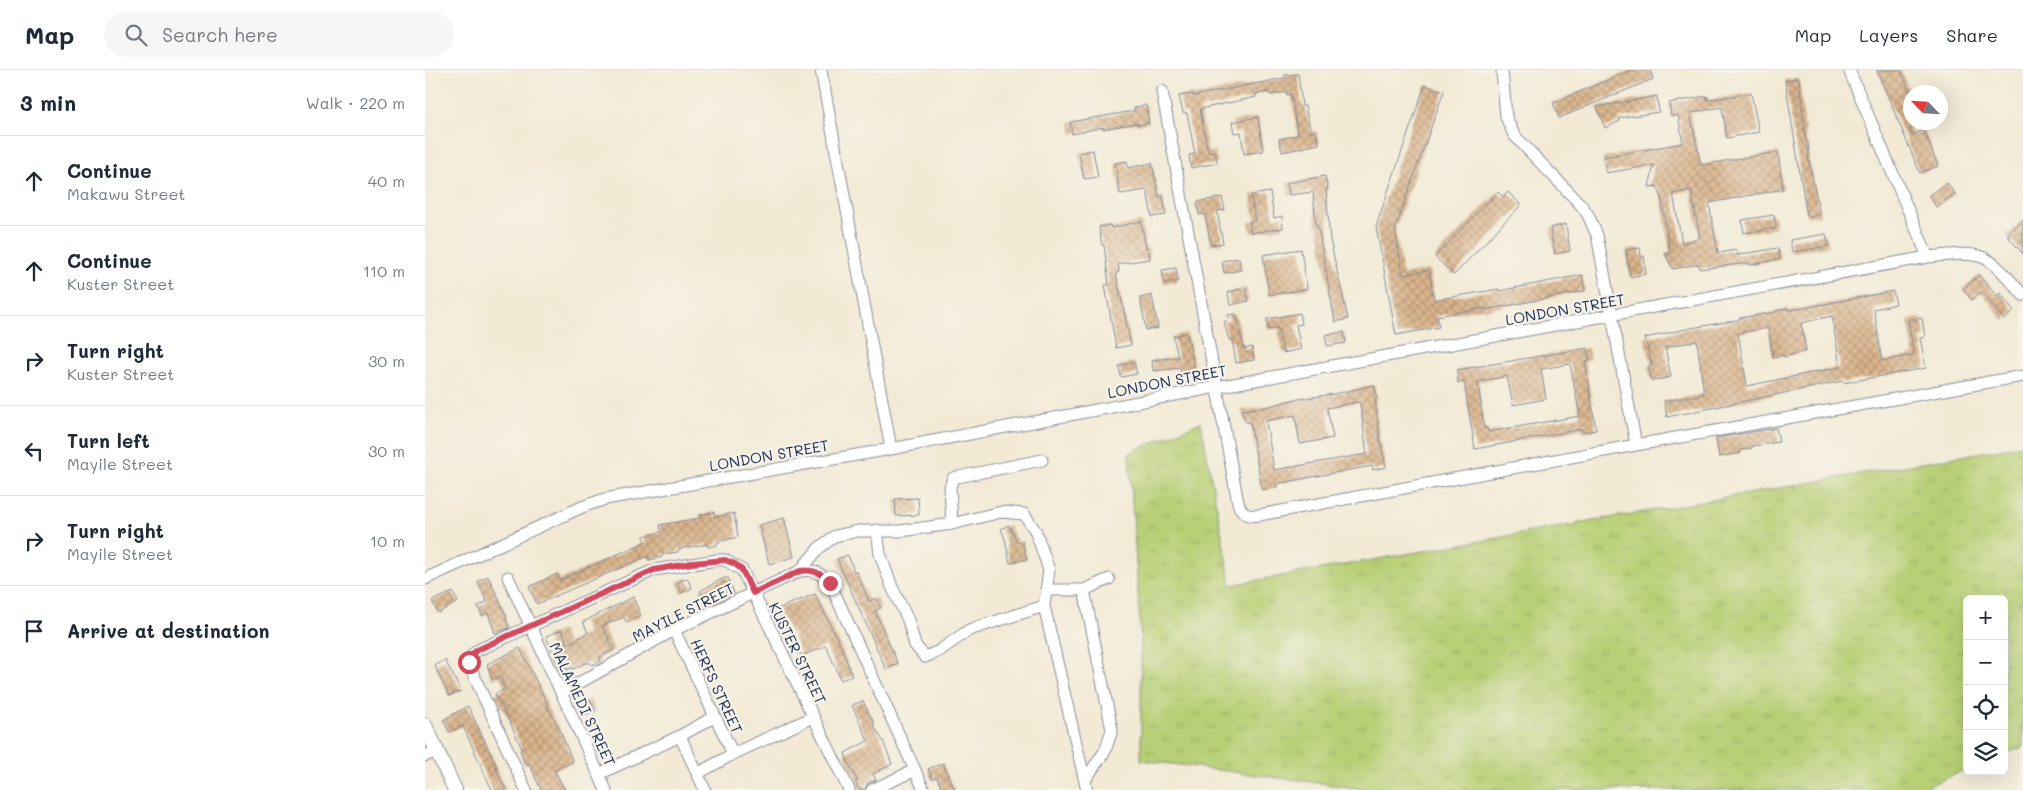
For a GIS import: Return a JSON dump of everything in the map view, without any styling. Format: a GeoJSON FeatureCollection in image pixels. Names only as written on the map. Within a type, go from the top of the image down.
{"type":"FeatureCollection","features":[{"type":"Feature","properties":{"kind":"street"},"geometry":{"type":"LineString","coordinates":[[821,70],[891,449]]}},
{"type":"Feature","properties":{"kind":"street"},"geometry":{"type":"LineString","coordinates":[[1502,70],[1506,117],[1514,136],[1581,206],[1593,224],[1597,235],[1636,445]]}},
{"type":"Feature","properties":{"kind":"street"},"geometry":{"type":"LineString","coordinates":[[1849,70],[1928,257]]}},
{"type":"Feature","properties":{"kind":"street"},"geometry":{"type":"LineString","coordinates":[[1162,90],[1238,503],[1242,512],[1248,516],[2023,376]]}},
{"type":"Feature","properties":{"kind":"street","name":"LONDON STREET"},"geometry":{"type":"LineString","coordinates":[[425,579],[599,501],[891,449],[1217,387],[1928,257],[1966,253],[1984,257],[1999,268],[2023,295]]}},
{"type":"Feature","properties":{"kind":"street"},"geometry":{"type":"LineString","coordinates":[[952,524],[950,487],[953,478],[1042,460]]}},
{"type":"Feature","properties":{"kind":"street"},"geometry":{"type":"LineString","coordinates":[[800,571],[819,548],[835,536],[857,531],[900,531],[952,524],[1001,512],[1024,514],[1035,532],[1049,570],[1044,606],[1086,785]]}},
{"type":"Feature","properties":{"kind":"street"},"geometry":{"type":"LineString","coordinates":[[877,530],[881,554],[892,587],[909,620],[915,645],[925,657],[939,651],[969,630],[1044,606]]}},
{"type":"Feature","properties":{"kind":"street","name":"KUSTER STREET"},"geometry":{"type":"LineString","coordinates":[[526,790],[469,662],[472,654],[477,650],[654,570],[717,560],[725,560],[735,564],[742,570],[849,790]]}},
{"type":"Feature","properties":{"kind":"street"},"geometry":{"type":"LineString","coordinates":[[800,571],[816,571],[830,583],[924,790]]}},
{"type":"Feature","properties":{"kind":"street","name":"MAYILE STREET"},"geometry":{"type":"LineString","coordinates":[[561,693],[674,630],[800,571]]}},
{"type":"Feature","properties":{"kind":"street","name":"MALAMEDI STREET"},"geometry":{"type":"LineString","coordinates":[[508,577],[606,790]]}},
{"type":"Feature","properties":{"kind":"street"},"geometry":{"type":"LineString","coordinates":[[1046,590],[1084,590],[1109,579]]}},
{"type":"Feature","properties":{"kind":"street"},"geometry":{"type":"LineString","coordinates":[[1084,590],[1112,730],[1105,751],[1086,785]]}},
{"type":"Feature","properties":{"kind":"street","name":"HERFS STREET"},"geometry":{"type":"LineString","coordinates":[[674,630],[733,754]]}},
{"type":"Feature","properties":{"kind":"street"},"geometry":{"type":"LineString","coordinates":[[599,774],[680,736],[714,717]]}},
{"type":"Feature","properties":{"kind":"street"},"geometry":{"type":"LineString","coordinates":[[697,774],[733,754],[813,717]]}},
{"type":"Feature","properties":{"kind":"street"},"geometry":{"type":"LineString","coordinates":[[425,725],[431,753],[455,790]]}},
{"type":"Feature","properties":{"kind":"street"},"geometry":{"type":"LineString","coordinates":[[680,736],[705,790]]}},
{"type":"Feature","properties":{"kind":"street"},"geometry":{"type":"LineString","coordinates":[[872,790],[915,770]]}},
{"type":"Feature","properties":{"kind":"green space"},"geometry":{"type":"Polygon","coordinates":[[[1201,422],[1231,585],[2023,445],[2023,747],[2008,753],[2008,595],[1963,595],[1963,771],[1919,790],[1372,790],[1141,760],[1141,641],[1129,453],[1201,422]]]}},
{"type":"Feature","properties":{"kind":"building"},"geometry":{"type":"Polygon","coordinates":[[[1631,70],[1650,70],[1653,79],[1559,118],[1553,103],[1631,70]]]}},
{"type":"Feature","properties":{"kind":"building"},"geometry":{"type":"Polygon","coordinates":[[[1877,70],[1901,70],[1907,85],[1903,85],[1903,130],[1911,130],[1911,135],[1924,130],[1938,166],[1920,173],[1877,70]]]}},
{"type":"Feature","properties":{"kind":"building"},"geometry":{"type":"Polygon","coordinates":[[[1298,74],[1302,106],[1305,106],[1311,132],[1316,131],[1319,144],[1282,152],[1279,139],[1298,135],[1291,94],[1287,95],[1287,92],[1270,95],[1270,92],[1255,94],[1256,97],[1200,109],[1208,152],[1215,151],[1217,163],[1191,168],[1189,155],[1195,154],[1187,113],[1183,113],[1179,96],[1193,94],[1193,96],[1285,78],[1285,75],[1298,74]]]}},
{"type":"Feature","properties":{"kind":"building"},"geometry":{"type":"Polygon","coordinates":[[[1799,78],[1806,142],[1808,142],[1809,161],[1820,215],[1807,217],[1785,80],[1799,78]]]}},
{"type":"Feature","properties":{"kind":"building"},"geometry":{"type":"Polygon","coordinates":[[[1425,85],[1444,91],[1395,229],[1403,275],[1429,270],[1434,300],[1499,289],[1499,291],[1582,275],[1585,291],[1485,310],[1485,308],[1437,316],[1439,327],[1396,335],[1376,226],[1425,85]]]}},
{"type":"Feature","properties":{"kind":"building"},"geometry":{"type":"Polygon","coordinates":[[[1751,93],[1759,132],[1727,138],[1722,107],[1690,113],[1701,165],[1778,152],[1783,189],[1709,203],[1718,253],[1736,250],[1737,255],[1778,248],[1780,259],[1750,265],[1749,263],[1700,269],[1699,264],[1673,269],[1665,254],[1670,253],[1661,196],[1657,186],[1649,187],[1654,165],[1606,173],[1603,157],[1683,143],[1678,115],[1671,116],[1669,103],[1707,96],[1708,100],[1751,93]],[[1691,190],[1673,194],[1682,243],[1700,238],[1691,190]]]}},
{"type":"Feature","properties":{"kind":"building"},"geometry":{"type":"Polygon","coordinates":[[[1657,96],[1659,112],[1619,118],[1620,121],[1605,128],[1597,107],[1657,96]]]}},
{"type":"Feature","properties":{"kind":"building"},"geometry":{"type":"Polygon","coordinates":[[[1146,105],[1149,123],[1137,125],[1137,123],[1103,129],[1103,127],[1072,134],[1070,122],[1134,111],[1134,108],[1146,105]]]}},
{"type":"Feature","properties":{"kind":"building"},"geometry":{"type":"Polygon","coordinates":[[[1258,117],[1263,151],[1244,154],[1241,132],[1234,133],[1232,122],[1258,117]]]}},
{"type":"Feature","properties":{"kind":"building"},"geometry":{"type":"Polygon","coordinates":[[[1093,150],[1098,177],[1084,179],[1079,153],[1093,150]]]}},
{"type":"Feature","properties":{"kind":"building"},"geometry":{"type":"Polygon","coordinates":[[[1127,161],[1128,168],[1152,163],[1159,197],[1163,196],[1166,215],[1152,217],[1147,190],[1120,194],[1115,163],[1127,161]]]}},
{"type":"Feature","properties":{"kind":"building"},"geometry":{"type":"Polygon","coordinates":[[[1325,176],[1328,189],[1326,189],[1330,240],[1348,319],[1335,322],[1318,226],[1316,226],[1313,192],[1289,195],[1287,183],[1325,176]]]}},
{"type":"Feature","properties":{"kind":"building"},"geometry":{"type":"Polygon","coordinates":[[[1947,183],[1955,194],[1936,207],[1929,195],[1947,183]]]}},
{"type":"Feature","properties":{"kind":"building"},"geometry":{"type":"Polygon","coordinates":[[[1270,192],[1274,218],[1282,216],[1283,228],[1251,233],[1249,222],[1255,221],[1251,195],[1270,192]]]}},
{"type":"Feature","properties":{"kind":"building"},"geometry":{"type":"Polygon","coordinates":[[[1498,192],[1503,197],[1508,192],[1521,205],[1454,275],[1435,257],[1498,192]]]}},
{"type":"Feature","properties":{"kind":"building"},"geometry":{"type":"Polygon","coordinates":[[[1222,197],[1225,210],[1217,211],[1223,243],[1211,245],[1205,214],[1199,215],[1197,202],[1222,197]]]}},
{"type":"Feature","properties":{"kind":"building"},"geometry":{"type":"Polygon","coordinates":[[[1774,215],[1776,228],[1744,233],[1742,220],[1774,215]]]}},
{"type":"Feature","properties":{"kind":"building"},"geometry":{"type":"Polygon","coordinates":[[[2023,220],[2023,254],[2007,235],[2023,220]]]}},
{"type":"Feature","properties":{"kind":"building"},"geometry":{"type":"Polygon","coordinates":[[[1141,221],[1150,259],[1118,264],[1119,272],[1116,273],[1131,345],[1116,348],[1105,285],[1109,285],[1104,245],[1102,245],[1099,227],[1110,225],[1111,228],[1141,221]]]}},
{"type":"Feature","properties":{"kind":"building"},"geometry":{"type":"Polygon","coordinates":[[[1566,224],[1570,251],[1555,254],[1550,228],[1566,224]]]}},
{"type":"Feature","properties":{"kind":"building"},"geometry":{"type":"Polygon","coordinates":[[[1826,234],[1829,246],[1792,252],[1790,240],[1826,234]]]}},
{"type":"Feature","properties":{"kind":"building"},"geometry":{"type":"Polygon","coordinates":[[[1640,248],[1641,257],[1644,256],[1646,274],[1630,277],[1626,250],[1640,248]]]}},
{"type":"Feature","properties":{"kind":"building"},"geometry":{"type":"Polygon","coordinates":[[[1301,249],[1307,289],[1269,295],[1263,255],[1301,249]]]}},
{"type":"Feature","properties":{"kind":"building"},"geometry":{"type":"Polygon","coordinates":[[[1239,258],[1241,270],[1224,273],[1222,261],[1239,258]]]}},
{"type":"Feature","properties":{"kind":"building"},"geometry":{"type":"Polygon","coordinates":[[[1176,268],[1178,281],[1164,283],[1162,270],[1176,268]]]}},
{"type":"Feature","properties":{"kind":"building"},"geometry":{"type":"Polygon","coordinates":[[[1979,275],[1997,296],[2000,293],[2014,311],[2004,320],[1981,292],[1972,300],[1963,289],[1979,275]]]}},
{"type":"Feature","properties":{"kind":"building"},"geometry":{"type":"Polygon","coordinates":[[[1246,288],[1249,301],[1230,305],[1228,292],[1246,288]]]}},
{"type":"Feature","properties":{"kind":"building"},"geometry":{"type":"Polygon","coordinates":[[[1893,291],[1896,304],[1874,309],[1882,361],[1914,355],[1908,320],[1922,318],[1925,337],[1920,338],[1926,368],[1843,383],[1843,381],[1667,417],[1664,401],[1704,394],[1697,341],[1665,347],[1671,377],[1652,381],[1648,367],[1652,366],[1645,338],[1739,320],[1739,318],[1776,312],[1787,308],[1788,310],[1893,291]],[[1832,316],[1801,323],[1806,351],[1784,357],[1784,355],[1773,357],[1768,328],[1738,333],[1747,386],[1840,367],[1832,316]]]}},
{"type":"Feature","properties":{"kind":"building"},"geometry":{"type":"Polygon","coordinates":[[[1152,295],[1158,328],[1146,330],[1140,298],[1152,295]]]}},
{"type":"Feature","properties":{"kind":"building"},"geometry":{"type":"Polygon","coordinates":[[[1300,313],[1302,324],[1296,325],[1301,349],[1283,353],[1278,328],[1268,330],[1267,319],[1300,313]]]}},
{"type":"Feature","properties":{"kind":"building"},"geometry":{"type":"Polygon","coordinates":[[[1236,314],[1244,349],[1252,347],[1254,360],[1236,363],[1232,339],[1229,340],[1224,322],[1229,320],[1228,315],[1236,314]]]}},
{"type":"Feature","properties":{"kind":"building"},"geometry":{"type":"Polygon","coordinates":[[[1344,332],[1346,343],[1327,346],[1325,335],[1344,332]]]}},
{"type":"Feature","properties":{"kind":"building"},"geometry":{"type":"Polygon","coordinates":[[[1187,333],[1195,370],[1181,373],[1180,368],[1153,371],[1152,360],[1178,357],[1173,336],[1187,333]]]}},
{"type":"Feature","properties":{"kind":"building"},"geometry":{"type":"Polygon","coordinates":[[[1588,348],[1590,360],[1585,361],[1596,430],[1583,432],[1582,429],[1475,449],[1464,382],[1458,383],[1457,370],[1588,348]],[[1570,364],[1541,369],[1546,399],[1513,405],[1507,376],[1478,382],[1484,428],[1487,428],[1488,432],[1580,416],[1570,364]]]}},
{"type":"Feature","properties":{"kind":"building"},"geometry":{"type":"Polygon","coordinates":[[[1134,362],[1137,374],[1121,377],[1119,366],[1134,362]]]}},
{"type":"Feature","properties":{"kind":"building"},"geometry":{"type":"Polygon","coordinates":[[[1374,385],[1377,398],[1375,399],[1380,440],[1386,467],[1373,470],[1372,466],[1333,473],[1276,484],[1277,487],[1262,490],[1250,422],[1246,422],[1241,410],[1374,385]],[[1360,403],[1327,408],[1333,438],[1300,444],[1295,415],[1266,421],[1274,470],[1367,454],[1360,403]]]}},
{"type":"Feature","properties":{"kind":"building"},"geometry":{"type":"Polygon","coordinates":[[[1776,428],[1779,442],[1752,446],[1752,448],[1740,450],[1741,453],[1719,457],[1716,438],[1776,428]]]}},
{"type":"Feature","properties":{"kind":"building"},"geometry":{"type":"Polygon","coordinates":[[[918,498],[919,515],[896,516],[895,499],[918,498]]]}},
{"type":"Feature","properties":{"kind":"building"},"geometry":{"type":"Polygon","coordinates":[[[714,512],[715,517],[734,513],[738,537],[717,542],[717,545],[708,547],[707,544],[684,548],[678,550],[678,552],[662,554],[662,557],[649,560],[648,556],[537,604],[529,587],[557,574],[560,580],[645,542],[644,536],[661,532],[660,525],[700,518],[700,515],[714,512]]]}},
{"type":"Feature","properties":{"kind":"building"},"geometry":{"type":"Polygon","coordinates":[[[784,518],[794,557],[769,564],[759,525],[784,518]]]}},
{"type":"Feature","properties":{"kind":"building"},"geometry":{"type":"Polygon","coordinates":[[[1009,525],[1017,542],[1022,541],[1027,559],[1010,563],[1001,529],[1009,525]]]}},
{"type":"Feature","properties":{"kind":"building"},"geometry":{"type":"Polygon","coordinates":[[[848,555],[854,572],[856,571],[869,601],[876,598],[881,608],[875,611],[898,664],[886,669],[837,559],[848,555]]]}},
{"type":"Feature","properties":{"kind":"building"},"geometry":{"type":"Polygon","coordinates":[[[488,576],[507,617],[505,617],[509,628],[495,633],[488,613],[482,616],[478,606],[487,602],[478,581],[488,576]]]}},
{"type":"Feature","properties":{"kind":"building"},"geometry":{"type":"Polygon","coordinates":[[[687,578],[692,588],[681,593],[677,582],[687,578]]]}},
{"type":"Feature","properties":{"kind":"building"},"geometry":{"type":"Polygon","coordinates":[[[724,578],[728,578],[734,593],[708,606],[700,591],[724,578]]]}},
{"type":"Feature","properties":{"kind":"building"},"geometry":{"type":"Polygon","coordinates":[[[453,592],[458,602],[438,613],[432,601],[453,592]]]}},
{"type":"Feature","properties":{"kind":"building"},"geometry":{"type":"Polygon","coordinates":[[[815,594],[841,646],[852,676],[841,680],[826,646],[801,656],[792,632],[790,633],[777,609],[815,594]]]}},
{"type":"Feature","properties":{"kind":"building"},"geometry":{"type":"Polygon","coordinates":[[[633,597],[641,616],[626,622],[624,617],[602,626],[614,650],[600,657],[601,661],[592,665],[591,663],[585,663],[573,669],[567,670],[566,668],[560,671],[546,636],[562,630],[567,644],[588,633],[583,622],[633,597]]]}},
{"type":"Feature","properties":{"kind":"building"},"geometry":{"type":"Polygon","coordinates":[[[520,648],[548,705],[547,707],[559,728],[573,762],[554,770],[565,790],[541,790],[529,763],[525,765],[520,750],[522,749],[495,694],[505,689],[500,676],[492,679],[487,664],[520,648]]]}},
{"type":"Feature","properties":{"kind":"building"},"geometry":{"type":"Polygon","coordinates":[[[445,660],[461,691],[449,696],[435,666],[445,660]]]}},
{"type":"Feature","properties":{"kind":"building"},"geometry":{"type":"Polygon","coordinates":[[[590,699],[595,711],[585,715],[580,705],[590,699]]]}},
{"type":"Feature","properties":{"kind":"building"},"geometry":{"type":"Polygon","coordinates":[[[863,701],[892,764],[873,774],[876,780],[868,783],[865,789],[859,790],[855,782],[858,781],[845,753],[868,741],[852,705],[863,701]]]}},
{"type":"Feature","properties":{"kind":"building"},"geometry":{"type":"Polygon","coordinates":[[[468,706],[506,790],[492,790],[463,726],[449,732],[443,720],[468,706]]]}},
{"type":"Feature","properties":{"kind":"building"},"geometry":{"type":"Polygon","coordinates":[[[943,763],[955,790],[942,790],[937,777],[932,779],[928,769],[943,763]]]}},
{"type":"Feature","properties":{"kind":"route"},"geometry":{"type":"LineString","coordinates":[[469,662],[472,654],[477,650],[654,570],[692,563],[725,560],[735,564],[742,570],[753,593],[800,571],[816,571],[830,583]]}}]}
